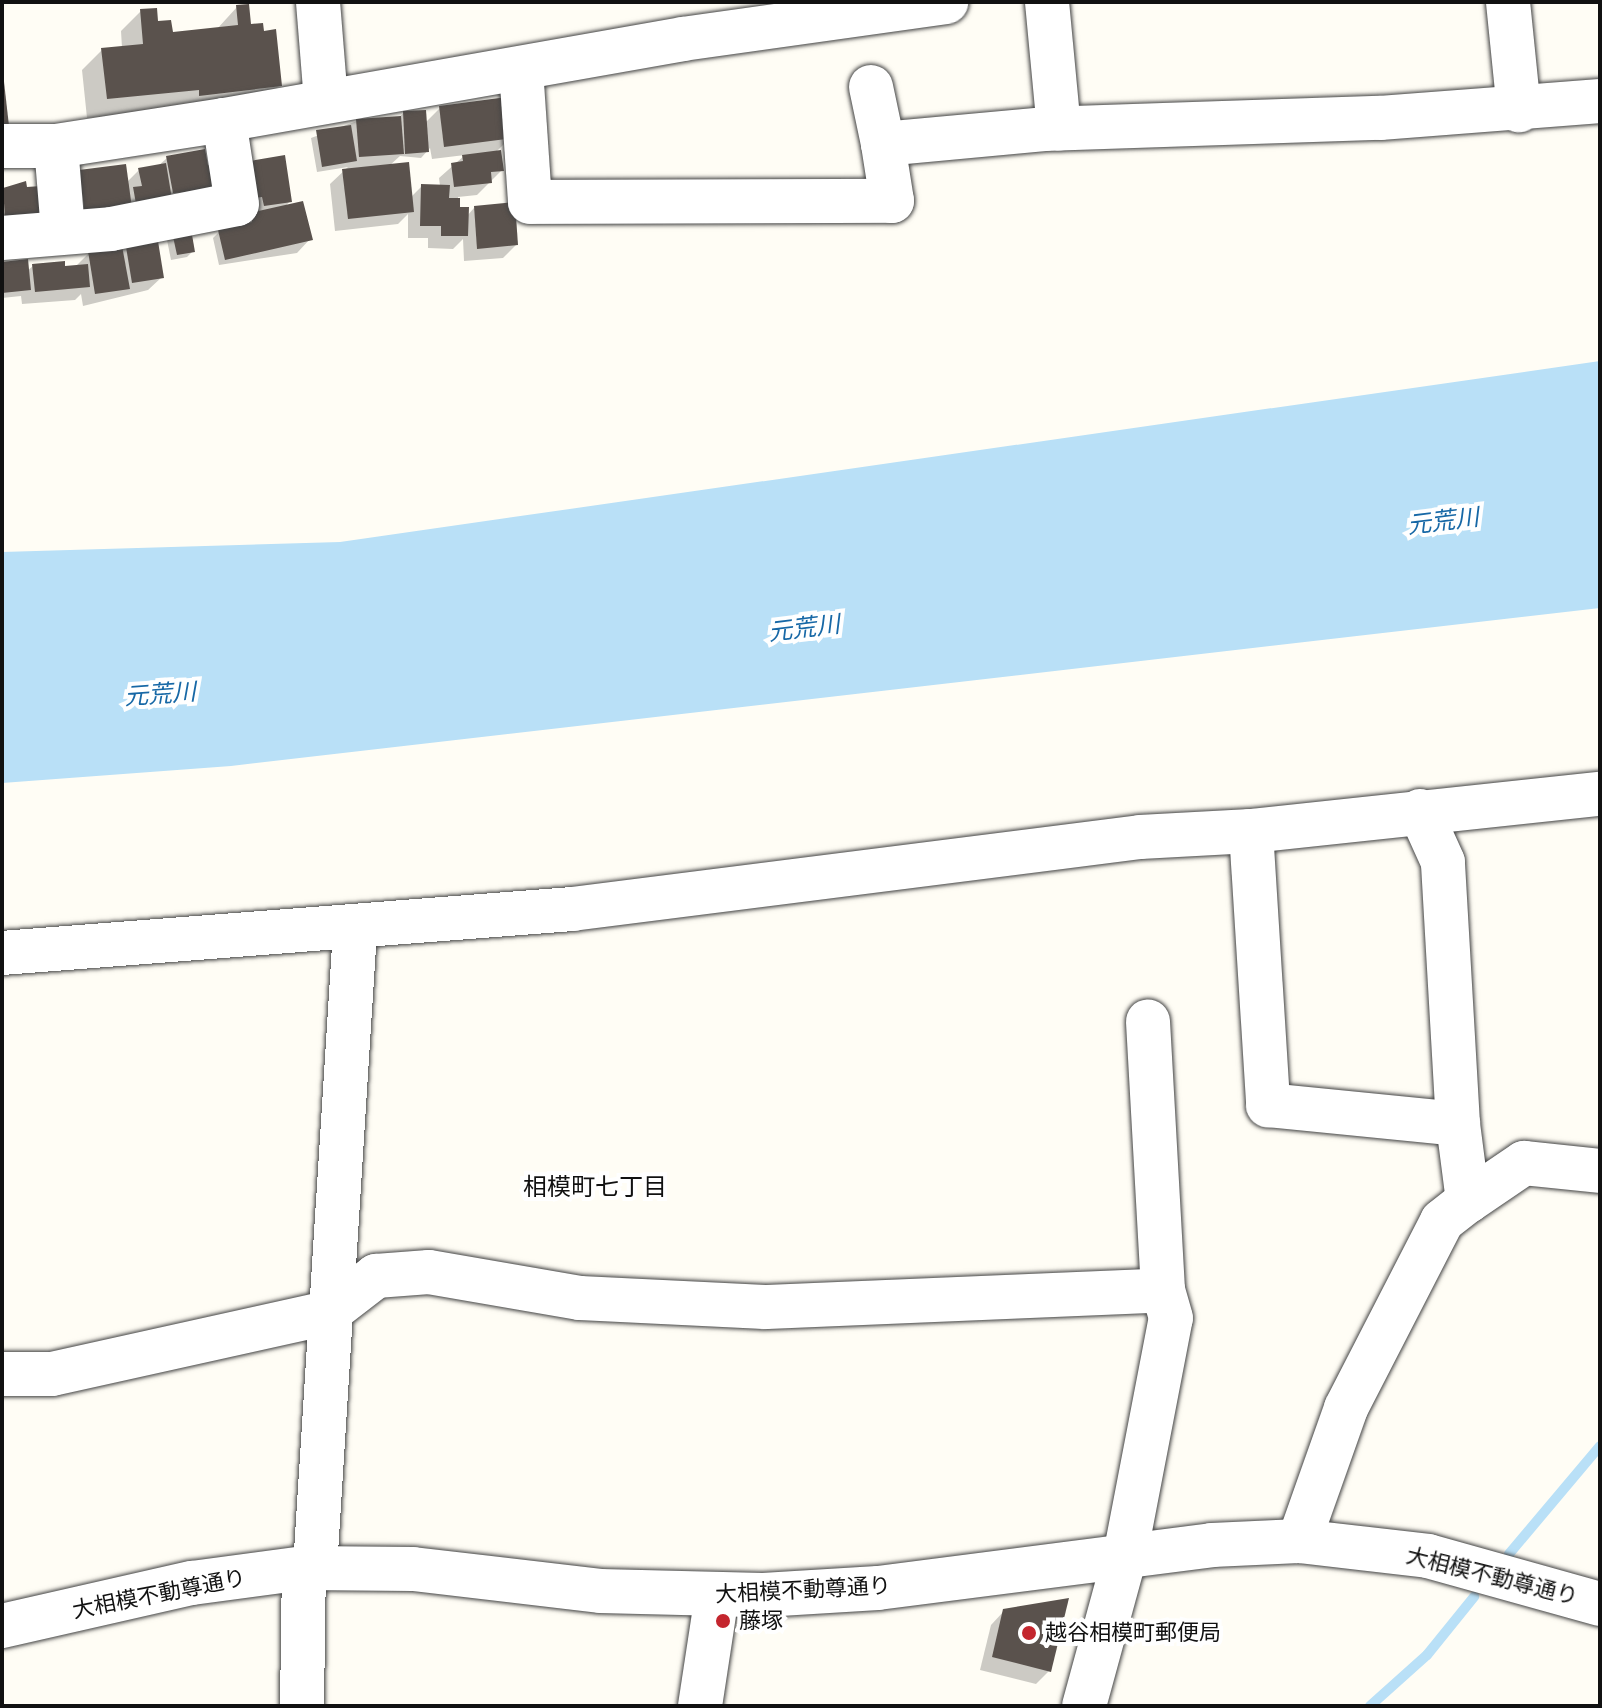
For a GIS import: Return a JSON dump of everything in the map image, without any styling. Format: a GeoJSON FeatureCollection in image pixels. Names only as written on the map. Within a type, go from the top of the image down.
{"type":"FeatureCollection","features":[{"type":"Feature","properties":{"kind":"street"},"geometry":{"type":"LineString","coordinates":[[318,2],[326,101]]}},
{"type":"Feature","properties":{"kind":"street"},"geometry":{"type":"LineString","coordinates":[[2,146],[56,146],[224,120],[683,39],[946,2]]}},
{"type":"Feature","properties":{"kind":"street"},"geometry":{"type":"LineString","coordinates":[[1047,2],[1059,128]]}},
{"type":"Feature","properties":{"kind":"street"},"geometry":{"type":"LineString","coordinates":[[1508,2],[1519,110]]}},
{"type":"Feature","properties":{"kind":"street"},"geometry":{"type":"LineString","coordinates":[[521,69],[530,202],[892,201],[871,87]]}},
{"type":"Feature","properties":{"kind":"street"},"geometry":{"type":"LineString","coordinates":[[883,144],[1059,128],[1519,110],[1600,101]]}},
{"type":"Feature","properties":{"kind":"street"},"geometry":{"type":"LineString","coordinates":[[2,238],[111,229],[237,204],[224,120]]}},
{"type":"Feature","properties":{"kind":"street"},"geometry":{"type":"LineString","coordinates":[[56,146],[63,232]]}},
{"type":"Feature","properties":{"kind":"street"},"geometry":{"type":"LineString","coordinates":[[2,953],[355,930],[572,909],[1140,837],[1251,831],[1600,794]]}},
{"type":"Feature","properties":{"kind":"street"},"geometry":{"type":"LineString","coordinates":[[1443,862],[1463,807]]}},
{"type":"Feature","properties":{"kind":"street"},"geometry":{"type":"LineString","coordinates":[[1420,811],[1443,862],[1458,1124],[1468,1201]]}},
{"type":"Feature","properties":{"kind":"street"},"geometry":{"type":"LineString","coordinates":[[1251,831],[1268,1105],[1458,1124]]}},
{"type":"Feature","properties":{"kind":"street"},"geometry":{"type":"LineString","coordinates":[[302,1706],[355,930]]}},
{"type":"Feature","properties":{"kind":"street"},"geometry":{"type":"LineString","coordinates":[[1084,1706],[1125,1556],[1171,1318],[1163,1290],[1148,1021]]}},
{"type":"Feature","properties":{"kind":"street"},"geometry":{"type":"LineString","coordinates":[[1299,1541],[1346,1408],[1442,1221],[1524,1163],[1600,1171]]}},
{"type":"Feature","properties":{"kind":"street"},"geometry":{"type":"LineString","coordinates":[[2,1374],[52,1374],[328,1313],[376,1276],[429,1272],[580,1298],[765,1307],[1163,1290]]}},
{"type":"Feature","properties":{"kind":"street","name":"大相模不動尊通り"},"geometry":{"type":"LineString","coordinates":[[2,1626],[192,1583],[310,1568],[413,1569],[600,1591],[717,1595],[878,1588],[1125,1556],[1299,1541],[1481,1570],[1600,1604]]}},
{"type":"Feature","properties":{"kind":"street"},"geometry":{"type":"LineString","coordinates":[[700,1706],[717,1595]]}},
{"type":"Feature","properties":{"kind":"water","name":"元荒川"},"geometry":{"type":"Polygon","coordinates":[[[1600,361],[1600,608],[231,766],[2,783],[2,552],[340,542],[1600,361]]]}},
{"type":"Feature","properties":{"kind":"building"},"geometry":{"type":"Polygon","coordinates":[[[249,4],[251,24],[263,23],[264,31],[276,29],[282,86],[199,96],[199,90],[107,99],[101,48],[143,44],[140,9],[157,8],[158,21],[171,20],[173,32],[238,25],[236,5],[249,4]]]}},
{"type":"Feature","properties":{"kind":"building"},"geometry":{"type":"Polygon","coordinates":[[[2,64],[9,126],[2,127],[2,64]]]}},
{"type":"Feature","properties":{"kind":"building"},"geometry":{"type":"Polygon","coordinates":[[[507,97],[513,138],[444,147],[439,106],[507,97]]]}},
{"type":"Feature","properties":{"kind":"building"},"geometry":{"type":"Polygon","coordinates":[[[426,110],[429,152],[405,154],[403,111],[426,110]]]}},
{"type":"Feature","properties":{"kind":"building"},"geometry":{"type":"Polygon","coordinates":[[[401,116],[404,154],[359,157],[356,119],[401,116]]]}},
{"type":"Feature","properties":{"kind":"building"},"geometry":{"type":"Polygon","coordinates":[[[351,125],[357,161],[322,167],[316,130],[351,125]]]}},
{"type":"Feature","properties":{"kind":"building"},"geometry":{"type":"Polygon","coordinates":[[[205,149],[208,165],[218,163],[223,191],[173,193],[166,156],[205,149]]]}},
{"type":"Feature","properties":{"kind":"building"},"geometry":{"type":"Polygon","coordinates":[[[501,150],[504,171],[491,172],[492,183],[454,187],[451,163],[463,161],[462,155],[501,150]]]}},
{"type":"Feature","properties":{"kind":"building"},"geometry":{"type":"Polygon","coordinates":[[[285,155],[292,202],[264,206],[262,197],[250,199],[244,162],[285,155]]]}},
{"type":"Feature","properties":{"kind":"building"},"geometry":{"type":"Polygon","coordinates":[[[409,162],[414,212],[348,219],[342,169],[409,162]]]}},
{"type":"Feature","properties":{"kind":"building"},"geometry":{"type":"Polygon","coordinates":[[[166,163],[173,205],[138,215],[133,187],[142,186],[138,168],[166,163]]]}},
{"type":"Feature","properties":{"kind":"building"},"geometry":{"type":"Polygon","coordinates":[[[126,164],[132,208],[85,215],[79,170],[126,164]]]}},
{"type":"Feature","properties":{"kind":"building"},"geometry":{"type":"Polygon","coordinates":[[[26,181],[27,187],[41,186],[43,215],[5,218],[3,188],[26,181]]]}},
{"type":"Feature","properties":{"kind":"building"},"geometry":{"type":"Polygon","coordinates":[[[421,184],[450,185],[449,198],[460,198],[460,207],[469,207],[468,236],[441,236],[441,226],[420,226],[421,184]]]}},
{"type":"Feature","properties":{"kind":"building"},"geometry":{"type":"Polygon","coordinates":[[[303,201],[313,240],[225,260],[218,230],[252,222],[250,213],[303,201]]]}},
{"type":"Feature","properties":{"kind":"building"},"geometry":{"type":"Polygon","coordinates":[[[515,202],[518,245],[477,249],[474,206],[515,202]]]}},
{"type":"Feature","properties":{"kind":"building"},"geometry":{"type":"Polygon","coordinates":[[[191,229],[195,252],[177,255],[172,232],[191,229]]]}},
{"type":"Feature","properties":{"kind":"building"},"geometry":{"type":"Polygon","coordinates":[[[157,235],[164,278],[132,283],[125,241],[157,235]]]}},
{"type":"Feature","properties":{"kind":"building"},"geometry":{"type":"Polygon","coordinates":[[[122,246],[130,289],[95,294],[88,251],[122,246]]]}},
{"type":"Feature","properties":{"kind":"building"},"geometry":{"type":"Polygon","coordinates":[[[28,259],[31,290],[2,293],[2,262],[28,259]]]}},
{"type":"Feature","properties":{"kind":"building"},"geometry":{"type":"Polygon","coordinates":[[[65,261],[65,266],[88,264],[90,287],[35,292],[32,264],[65,261]]]}},
{"type":"Feature","properties":{"kind":"building","name":"越谷相模町郵便局"},"geometry":{"type":"Polygon","coordinates":[[[1069,1598],[1051,1672],[992,1657],[1003,1609],[1069,1598]]]}},
{"type":"Feature","properties":{"kind":"waterway"},"geometry":{"type":"LineString","coordinates":[[1509,1554],[1600,1446]]}},
{"type":"Feature","properties":{"kind":"waterway"},"geometry":{"type":"LineString","coordinates":[[1370,1706],[1427,1655],[1474,1597]]}},
{"type":"Feature","properties":{"kind":"place","name":"藤塚"},"geometry":{"type":"Point","coordinates":[723,1621]}},
{"type":"Feature","properties":{"kind":"place","name":"越谷相模町郵便局"},"geometry":{"type":"Point","coordinates":[1029,1633]}},
{"type":"Feature","properties":{"kind":"district","name":"相模町七丁目"},"geometry":{"type":"Point","coordinates":[595,1187]}}]}
